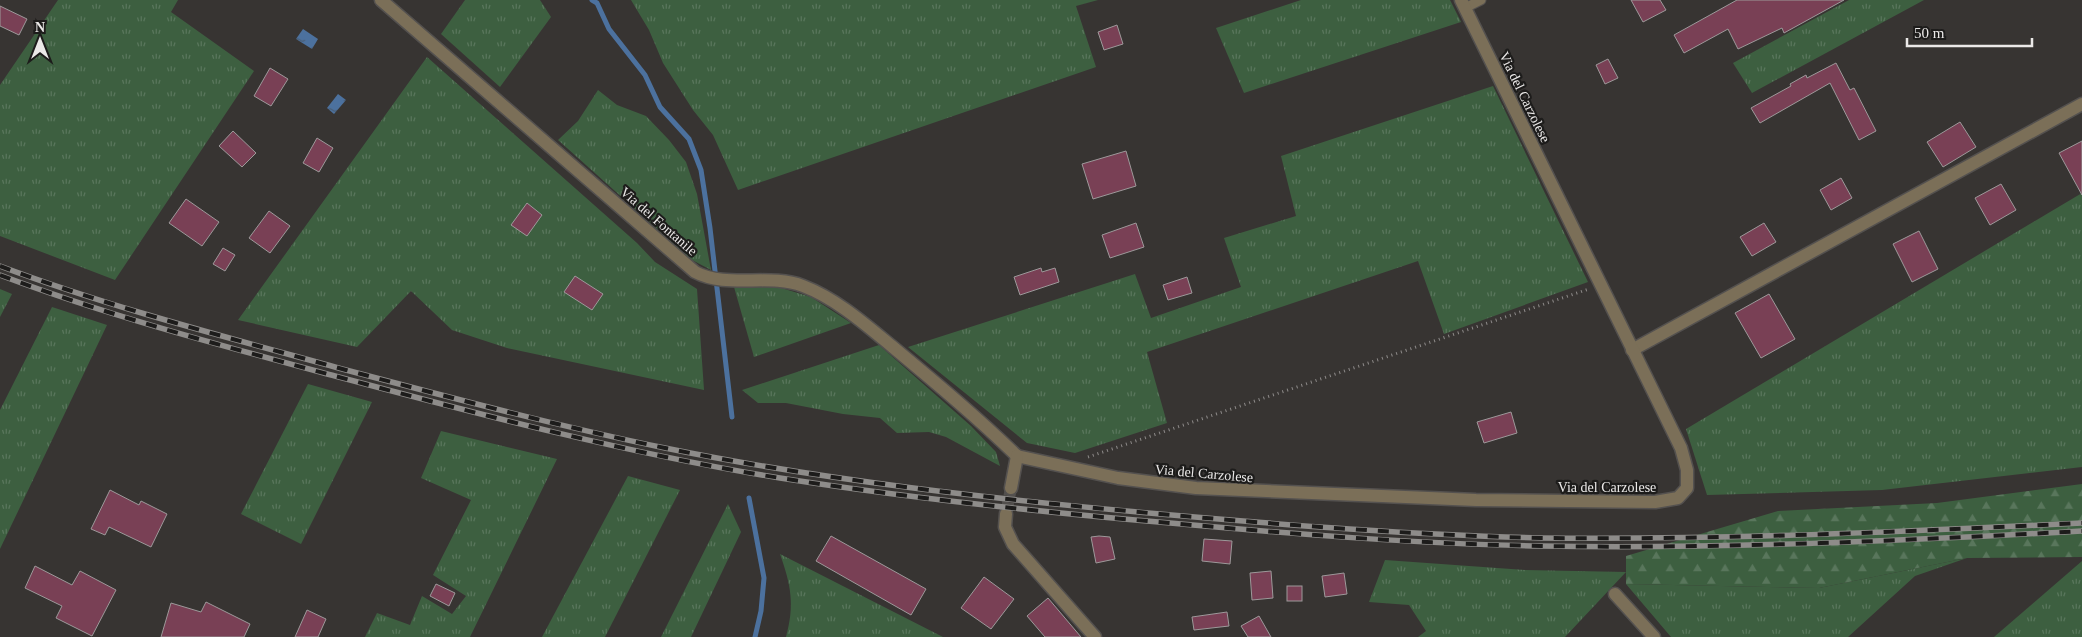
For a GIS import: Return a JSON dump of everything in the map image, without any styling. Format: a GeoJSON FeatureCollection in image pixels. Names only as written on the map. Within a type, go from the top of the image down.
{"type":"FeatureCollection","features":[{"type":"Feature","properties":{"kind":"street","name":"Via del Fontanile"},"geometry":{"type":"LineString","coordinates":[[381,0],[681,261],[700,275],[732,280],[778,281],[796,284],[834,302],[933,380],[1017,456]]}},
{"type":"Feature","properties":{"kind":"street","name":"Via del Carzolese"},"geometry":{"type":"LineString","coordinates":[[1017,456],[1165,486],[1250,492],[1517,501],[1655,502],[1673,500],[1684,494],[1687,488],[1686,464],[1676,438],[1599,285],[1463,4]]}},
{"type":"Feature","properties":{"kind":"street"},"geometry":{"type":"LineString","coordinates":[[1632,350],[2082,104]]}},
{"type":"Feature","properties":{"kind":"street"},"geometry":{"type":"LineString","coordinates":[[1011,488],[1017,456]]}},
{"type":"Feature","properties":{"kind":"street"},"geometry":{"type":"LineString","coordinates":[[1006,514],[1005,527],[1013,544],[1095,637]]}},
{"type":"Feature","properties":{"kind":"street"},"geometry":{"type":"LineString","coordinates":[[1615,594],[1654,637]]}},
{"type":"Feature","properties":{"kind":"lane"},"geometry":{"type":"LineString","coordinates":[[1463,4],[1481,0]]}},
{"type":"Feature","properties":{"kind":"path"},"geometry":{"type":"LineString","coordinates":[[1060,466],[1599,285]]}},
{"type":"Feature","properties":{"kind":"green space"},"geometry":{"type":"Polygon","coordinates":[[[58,0],[178,0],[171,12],[254,71],[115,280],[0,236],[0,85],[58,0]]]}},
{"type":"Feature","properties":{"kind":"green space"},"geometry":{"type":"Polygon","coordinates":[[[465,0],[540,0],[551,17],[500,87],[441,34],[465,0]]]}},
{"type":"Feature","properties":{"kind":"green space"},"geometry":{"type":"Polygon","coordinates":[[[631,0],[1098,0],[1076,6],[1096,67],[738,190],[713,135],[693,110],[663,63],[649,30],[631,0]]]}},
{"type":"Feature","properties":{"kind":"green space"},"geometry":{"type":"Polygon","coordinates":[[[1301,0],[1450,0],[1461,22],[1244,93],[1216,28],[1301,0]]]}},
{"type":"Feature","properties":{"kind":"green space"},"geometry":{"type":"Polygon","coordinates":[[[1849,0],[1924,0],[1752,93],[1733,63],[1849,0]]]}},
{"type":"Feature","properties":{"kind":"green space"},"geometry":{"type":"Polygon","coordinates":[[[427,57],[637,243],[655,262],[697,289],[704,390],[507,348],[452,330],[411,291],[357,347],[238,320],[427,57]]]}},
{"type":"Feature","properties":{"kind":"green space"},"geometry":{"type":"Polygon","coordinates":[[[1493,86],[1588,282],[1444,334],[1418,261],[1147,352],[1167,423],[1075,453],[1027,443],[908,347],[1135,274],[1151,318],[1241,287],[1224,238],[1296,216],[1281,156],[1493,86]]]}},
{"type":"Feature","properties":{"kind":"green space"},"geometry":{"type":"Polygon","coordinates":[[[598,90],[617,105],[646,116],[669,140],[686,162],[697,194],[711,270],[692,260],[558,140],[578,121],[598,90]]]}},
{"type":"Feature","properties":{"kind":"green space"},"geometry":{"type":"Polygon","coordinates":[[[2082,193],[2082,467],[1882,490],[1707,495],[1686,429],[2082,193]]]}},
{"type":"Feature","properties":{"kind":"green space"},"geometry":{"type":"Polygon","coordinates":[[[734,287],[778,287],[811,297],[851,323],[754,357],[734,287]]]}},
{"type":"Feature","properties":{"kind":"green space"},"geometry":{"type":"Polygon","coordinates":[[[0,289],[12,294],[0,317],[0,289]]]}},
{"type":"Feature","properties":{"kind":"green space"},"geometry":{"type":"Polygon","coordinates":[[[52,307],[107,325],[0,549],[0,410],[52,307]]]}},
{"type":"Feature","properties":{"kind":"green space"},"geometry":{"type":"Polygon","coordinates":[[[879,345],[971,426],[996,452],[1000,466],[946,437],[929,432],[897,433],[880,418],[843,414],[786,403],[758,403],[742,390],[879,345]]]}},
{"type":"Feature","properties":{"kind":"green space"},"geometry":{"type":"Polygon","coordinates":[[[308,384],[372,402],[301,544],[241,514],[308,384]]]}},
{"type":"Feature","properties":{"kind":"green space"},"geometry":{"type":"Polygon","coordinates":[[[441,431],[557,459],[470,637],[365,637],[377,613],[410,625],[422,596],[452,614],[466,596],[433,575],[471,500],[421,478],[441,431]]]}},
{"type":"Feature","properties":{"kind":"green space"},"geometry":{"type":"Polygon","coordinates":[[[628,476],[680,490],[605,637],[542,637],[628,476]]]}},
{"type":"Feature","properties":{"kind":"green space"},"geometry":{"type":"Polygon","coordinates":[[[2082,484],[2082,557],[1967,558],[1819,588],[1626,584],[1626,556],[1778,511],[1937,503],[2082,484]]]}},
{"type":"Feature","properties":{"kind":"green space"},"geometry":{"type":"Polygon","coordinates":[[[728,504],[741,532],[691,637],[661,637],[728,504]]]}},
{"type":"Feature","properties":{"kind":"green space"},"geometry":{"type":"Polygon","coordinates":[[[780,554],[943,637],[786,637],[791,605],[789,585],[780,554]]]}},
{"type":"Feature","properties":{"kind":"green space"},"geometry":{"type":"Polygon","coordinates":[[[1967,558],[1915,576],[1848,637],[1671,637],[1626,584],[1819,588],[1967,558]]]}},
{"type":"Feature","properties":{"kind":"green space"},"geometry":{"type":"Polygon","coordinates":[[[1385,560],[1525,570],[1626,572],[1565,637],[1418,637],[1426,631],[1409,605],[1369,602],[1385,560]]]}},
{"type":"Feature","properties":{"kind":"green space"},"geometry":{"type":"Polygon","coordinates":[[[2082,561],[2082,637],[1994,637],[2082,561]]]}},
{"type":"Feature","properties":{"kind":"water"},"geometry":{"type":"Polygon","coordinates":[[[303,29],[318,39],[312,49],[296,39],[303,29]]]}},
{"type":"Feature","properties":{"kind":"water"},"geometry":{"type":"Polygon","coordinates":[[[338,94],[346,100],[334,114],[327,108],[338,94]]]}},
{"type":"Feature","properties":{"kind":"building"},"geometry":{"type":"Polygon","coordinates":[[[1631,0],[1660,0],[1666,10],[1643,22],[1631,0]]]}},
{"type":"Feature","properties":{"kind":"building"},"geometry":{"type":"Polygon","coordinates":[[[1737,0],[1844,0],[1784,33],[1782,28],[1738,49],[1728,29],[1684,53],[1674,35],[1737,0]]]}},
{"type":"Feature","properties":{"kind":"building"},"geometry":{"type":"Polygon","coordinates":[[[0,6],[27,19],[19,35],[0,26],[0,6]]]}},
{"type":"Feature","properties":{"kind":"building"},"geometry":{"type":"Polygon","coordinates":[[[1117,25],[1123,44],[1104,50],[1098,32],[1117,25]]]}},
{"type":"Feature","properties":{"kind":"building"},"geometry":{"type":"Polygon","coordinates":[[[1608,59],[1618,78],[1605,84],[1596,65],[1608,59]]]}},
{"type":"Feature","properties":{"kind":"building"},"geometry":{"type":"Polygon","coordinates":[[[1836,63],[1850,90],[1854,88],[1876,131],[1859,140],[1830,83],[1760,123],[1751,108],[1791,86],[1790,84],[1806,75],[1807,78],[1836,63]]]}},
{"type":"Feature","properties":{"kind":"building"},"geometry":{"type":"Polygon","coordinates":[[[270,68],[288,79],[271,106],[254,96],[270,68]]]}},
{"type":"Feature","properties":{"kind":"building"},"geometry":{"type":"Polygon","coordinates":[[[1960,122],[1976,147],[1943,167],[1927,142],[1960,122]]]}},
{"type":"Feature","properties":{"kind":"building"},"geometry":{"type":"Polygon","coordinates":[[[233,131],[256,153],[242,167],[219,146],[233,131]]]}},
{"type":"Feature","properties":{"kind":"building"},"geometry":{"type":"Polygon","coordinates":[[[317,138],[333,148],[319,172],[303,163],[317,138]]]}},
{"type":"Feature","properties":{"kind":"building"},"geometry":{"type":"Polygon","coordinates":[[[2082,141],[2082,195],[2059,153],[2082,141]]]}},
{"type":"Feature","properties":{"kind":"building"},"geometry":{"type":"Polygon","coordinates":[[[1126,151],[1136,186],[1093,199],[1082,164],[1126,151]]]}},
{"type":"Feature","properties":{"kind":"building"},"geometry":{"type":"Polygon","coordinates":[[[1841,178],[1852,198],[1831,210],[1820,190],[1841,178]]]}},
{"type":"Feature","properties":{"kind":"building"},"geometry":{"type":"Polygon","coordinates":[[[2001,184],[2016,210],[1990,225],[1975,198],[2001,184]]]}},
{"type":"Feature","properties":{"kind":"building"},"geometry":{"type":"Polygon","coordinates":[[[186,199],[219,222],[202,246],[169,223],[186,199]]]}},
{"type":"Feature","properties":{"kind":"building"},"geometry":{"type":"Polygon","coordinates":[[[527,203],[542,215],[527,236],[511,225],[527,203]]]}},
{"type":"Feature","properties":{"kind":"building"},"geometry":{"type":"Polygon","coordinates":[[[269,211],[290,226],[270,253],[249,238],[269,211]]]}},
{"type":"Feature","properties":{"kind":"building"},"geometry":{"type":"Polygon","coordinates":[[[1136,223],[1144,247],[1110,258],[1102,235],[1136,223]]]}},
{"type":"Feature","properties":{"kind":"building"},"geometry":{"type":"Polygon","coordinates":[[[1764,223],[1776,242],[1752,256],[1740,237],[1764,223]]]}},
{"type":"Feature","properties":{"kind":"building"},"geometry":{"type":"Polygon","coordinates":[[[1919,231],[1938,269],[1912,282],[1893,244],[1919,231]]]}},
{"type":"Feature","properties":{"kind":"building"},"geometry":{"type":"Polygon","coordinates":[[[223,248],[235,255],[225,271],[213,264],[223,248]]]}},
{"type":"Feature","properties":{"kind":"building"},"geometry":{"type":"Polygon","coordinates":[[[1041,268],[1042,272],[1055,268],[1059,282],[1020,295],[1014,277],[1041,268]]]}},
{"type":"Feature","properties":{"kind":"building"},"geometry":{"type":"Polygon","coordinates":[[[575,276],[603,294],[592,310],[564,292],[575,276]]]}},
{"type":"Feature","properties":{"kind":"building"},"geometry":{"type":"Polygon","coordinates":[[[1187,277],[1192,293],[1168,300],[1163,285],[1187,277]]]}},
{"type":"Feature","properties":{"kind":"building"},"geometry":{"type":"Polygon","coordinates":[[[1769,294],[1795,339],[1761,358],[1735,313],[1769,294]]]}},
{"type":"Feature","properties":{"kind":"building"},"geometry":{"type":"Polygon","coordinates":[[[1511,412],[1517,433],[1484,443],[1477,422],[1511,412]]]}},
{"type":"Feature","properties":{"kind":"building"},"geometry":{"type":"Polygon","coordinates":[[[110,490],[139,505],[141,501],[167,514],[151,547],[109,527],[105,535],[91,529],[110,490]]]}},
{"type":"Feature","properties":{"kind":"building"},"geometry":{"type":"Polygon","coordinates":[[[831,536],[926,589],[911,615],[816,561],[831,536]]]}},
{"type":"Feature","properties":{"kind":"building"},"geometry":{"type":"Polygon","coordinates":[[[1091,537],[1110,537],[1115,559],[1096,563],[1091,537]]]}},
{"type":"Feature","properties":{"kind":"building"},"geometry":{"type":"Polygon","coordinates":[[[1204,539],[1232,541],[1230,564],[1202,561],[1204,539]]]}},
{"type":"Feature","properties":{"kind":"building"},"geometry":{"type":"Polygon","coordinates":[[[35,566],[72,585],[80,571],[116,590],[92,636],[56,618],[62,606],[25,588],[35,566]]]}},
{"type":"Feature","properties":{"kind":"building"},"geometry":{"type":"Polygon","coordinates":[[[1271,571],[1273,598],[1252,600],[1250,573],[1271,571]]]}},
{"type":"Feature","properties":{"kind":"building"},"geometry":{"type":"Polygon","coordinates":[[[1344,573],[1347,594],[1325,597],[1322,576],[1344,573]]]}},
{"type":"Feature","properties":{"kind":"building"},"geometry":{"type":"Polygon","coordinates":[[[984,577],[1014,599],[991,629],[961,608],[984,577]]]}},
{"type":"Feature","properties":{"kind":"building"},"geometry":{"type":"Polygon","coordinates":[[[436,584],[455,593],[449,606],[430,596],[436,584]]]}},
{"type":"Feature","properties":{"kind":"building"},"geometry":{"type":"Polygon","coordinates":[[[1287,586],[1302,586],[1302,601],[1287,601],[1287,586]]]}},
{"type":"Feature","properties":{"kind":"building"},"geometry":{"type":"Polygon","coordinates":[[[1048,598],[1081,637],[1045,637],[1027,616],[1048,598]]]}},
{"type":"Feature","properties":{"kind":"building"},"geometry":{"type":"Polygon","coordinates":[[[206,602],[250,624],[244,637],[161,637],[171,603],[201,612],[206,602]]]}},
{"type":"Feature","properties":{"kind":"building"},"geometry":{"type":"Polygon","coordinates":[[[307,610],[326,619],[318,637],[295,637],[307,610]]]}},
{"type":"Feature","properties":{"kind":"building"},"geometry":{"type":"Polygon","coordinates":[[[1227,612],[1229,626],[1194,630],[1192,617],[1227,612]]]}},
{"type":"Feature","properties":{"kind":"building"},"geometry":{"type":"Polygon","coordinates":[[[1259,616],[1271,637],[1248,637],[1241,626],[1259,616]]]}},
{"type":"Feature","properties":{"kind":"waterway"},"geometry":{"type":"LineString","coordinates":[[592,0],[597,3],[609,29],[645,75],[660,107],[689,139],[701,170],[710,228],[732,417]]}},
{"type":"Feature","properties":{"kind":"waterway"},"geometry":{"type":"LineString","coordinates":[[749,498],[764,578],[761,611],[755,637]]}},
{"type":"Feature","properties":{"kind":"tunnel"},"geometry":{"type":"LineString","coordinates":[[1006,514],[1011,488]]}},
{"type":"Feature","properties":{"kind":"railway"},"geometry":{"type":"LineString","coordinates":[[0,266],[172,322],[346,370],[545,421],[726,460],[911,488],[1207,518],[1493,537],[1744,537],[2082,523]]}},
{"type":"Feature","properties":{"kind":"railway"},"geometry":{"type":"LineString","coordinates":[[0,275],[83,304],[209,342],[556,433],[780,478],[926,498],[1072,514],[1263,531],[1402,541],[1495,545],[1609,547],[1744,545],[1879,541],[2082,531]]}}]}
